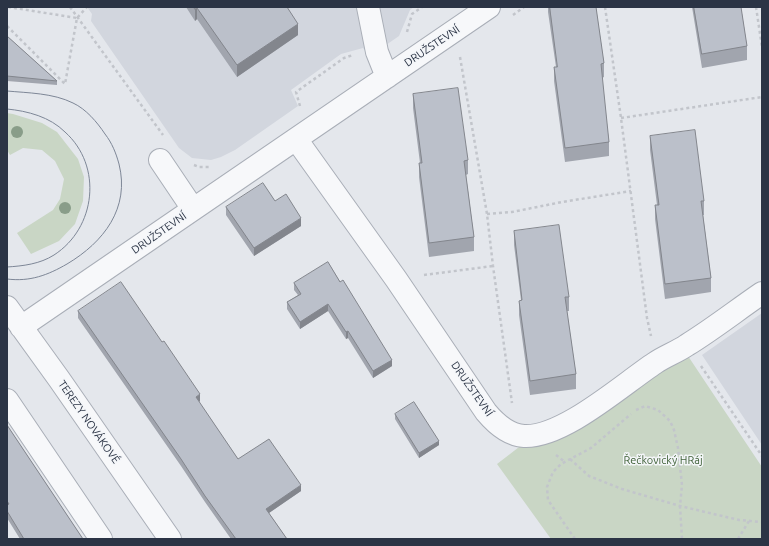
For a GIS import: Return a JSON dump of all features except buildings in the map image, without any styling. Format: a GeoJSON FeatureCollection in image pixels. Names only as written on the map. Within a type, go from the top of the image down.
{"type":"FeatureCollection","features":[{"type":"Feature","properties":{"kind":"street"},"geometry":{"type":"LineString","coordinates":[[368,7],[377,52],[383,68]]}},
{"type":"Feature","properties":{"kind":"street","name":"DRUŽSTEVNÍ"},"geometry":{"type":"LineString","coordinates":[[21,327],[296,139],[383,68],[489,7]]}},
{"type":"Feature","properties":{"kind":"street","name":"DRUŽSTEVNÍ"},"geometry":{"type":"LineString","coordinates":[[296,139],[396,279],[486,412],[503,428],[512,434],[524,436],[546,433],[566,424],[656,362],[687,345],[762,293]]}},
{"type":"Feature","properties":{"kind":"street"},"geometry":{"type":"LineString","coordinates":[[160,160],[193,209]]}},
{"type":"Feature","properties":{"kind":"street","name":"TEREZY NOVÁKOVÉ"},"geometry":{"type":"LineString","coordinates":[[7,307],[170,539]]}},
{"type":"Feature","properties":{"kind":"street"},"geometry":{"type":"LineString","coordinates":[[7,400],[101,539]]}},
{"type":"Feature","properties":{"kind":"path"},"geometry":{"type":"LineString","coordinates":[[8,7],[77,18]]}},
{"type":"Feature","properties":{"kind":"path"},"geometry":{"type":"LineString","coordinates":[[70,7],[166,139]]}},
{"type":"Feature","properties":{"kind":"path"},"geometry":{"type":"LineString","coordinates":[[7,26],[65,84],[77,18],[87,7]]}},
{"type":"Feature","properties":{"kind":"path"},"geometry":{"type":"LineString","coordinates":[[301,112],[296,92],[344,58],[363,53],[371,65],[383,68],[404,42],[412,14],[422,7]]}},
{"type":"Feature","properties":{"kind":"path"},"geometry":{"type":"LineString","coordinates":[[605,7],[647,318]]}},
{"type":"Feature","properties":{"kind":"path"},"geometry":{"type":"LineString","coordinates":[[756,7],[760,25],[762,47]]}},
{"type":"Feature","properties":{"kind":"path"},"geometry":{"type":"LineString","coordinates":[[460,53],[487,214],[512,408]]}},
{"type":"Feature","properties":{"kind":"path"},"geometry":{"type":"LineString","coordinates":[[621,118],[762,97]]}},
{"type":"Feature","properties":{"kind":"path"},"geometry":{"type":"LineString","coordinates":[[190,164],[199,167],[214,167]]}},
{"type":"Feature","properties":{"kind":"path"},"geometry":{"type":"LineString","coordinates":[[487,214],[512,212],[631,191]]}},
{"type":"Feature","properties":{"kind":"path"},"geometry":{"type":"LineString","coordinates":[[396,279],[493,266]]}},
{"type":"Feature","properties":{"kind":"path"},"geometry":{"type":"LineString","coordinates":[[697,361],[762,456]]}},
{"type":"Feature","properties":{"kind":"path"},"geometry":{"type":"LineString","coordinates":[[575,539],[548,500],[547,487],[553,472],[561,464],[591,448],[636,409],[645,406],[658,410],[670,421],[674,430],[678,448],[682,485],[680,506],[682,539]]}},
{"type":"Feature","properties":{"kind":"path"},"geometry":{"type":"LineString","coordinates":[[570,459],[589,476],[622,489],[680,506],[749,522],[762,522]]}},
{"type":"Feature","properties":{"kind":"path"},"geometry":{"type":"LineString","coordinates":[[738,539],[749,522]]}},
{"type":"Feature","properties":{"kind":"shaded area"},"geometry":{"type":"Polygon","coordinates":[[[87,7],[414,7],[410,10],[399,36],[370,56],[363,48],[341,54],[291,90],[298,106],[235,150],[211,160],[192,158],[179,148],[91,21],[92,14],[87,7]]]}},
{"type":"Feature","properties":{"kind":"shaded area"},"geometry":{"type":"Polygon","coordinates":[[[762,313],[762,445],[702,355],[762,313]]]}},
{"type":"Feature","properties":{"kind":"green space"},"geometry":{"type":"Polygon","coordinates":[[[7,113],[42,123],[57,132],[78,159],[84,177],[83,201],[75,224],[59,241],[31,254],[17,233],[53,210],[60,199],[64,179],[55,161],[42,150],[23,148],[10,155],[7,150],[7,113]]]}},
{"type":"Feature","properties":{"kind":"green space","name":"Řečkovický HRáj"},"geometry":{"type":"Polygon","coordinates":[[[686,353],[762,467],[762,539],[551,539],[497,464],[523,444],[533,444],[569,435],[568,430],[686,353]]]}},
{"type":"Feature","properties":{"kind":"tram line"},"geometry":{"type":"LineString","coordinates":[[7,91],[57,97],[73,103],[91,116],[112,145],[119,164],[121,180],[121,195],[117,209],[103,234],[92,245],[67,264],[46,274],[31,278],[15,280],[7,279]]}},
{"type":"Feature","properties":{"kind":"tram line"},"geometry":{"type":"LineString","coordinates":[[7,109],[23,111],[46,119],[53,122],[65,132],[77,146],[85,162],[89,179],[90,196],[86,213],[79,229],[68,243],[54,255],[43,261],[7,267]]}}]}
